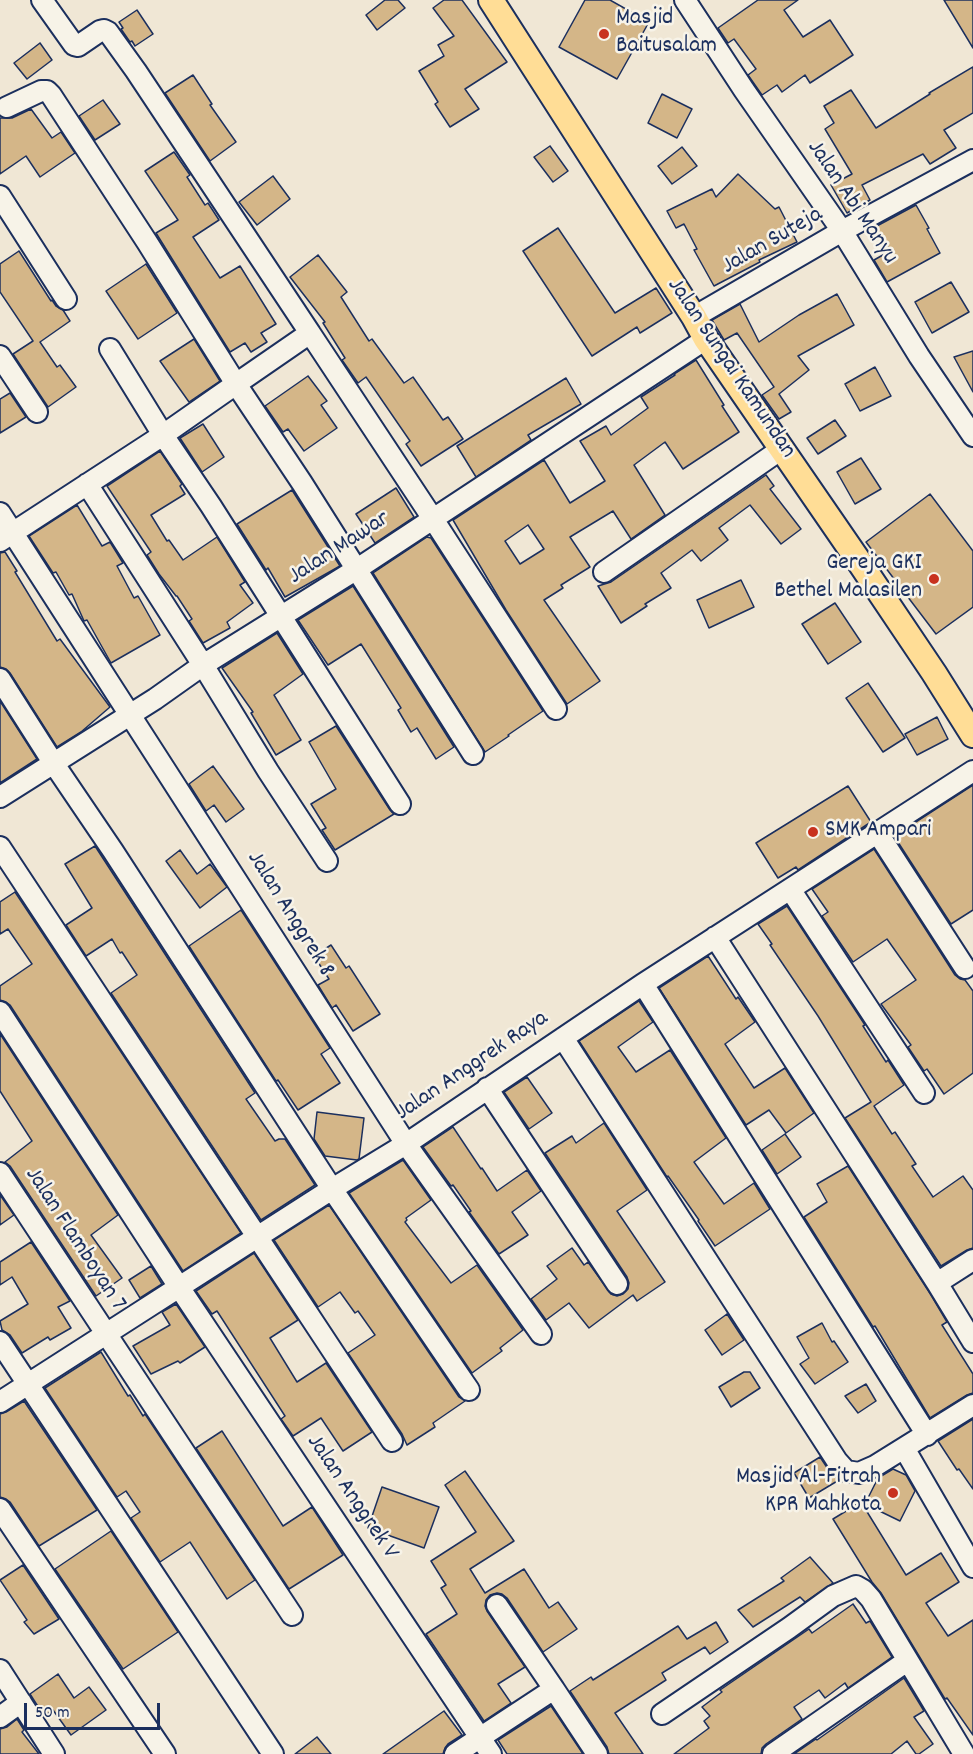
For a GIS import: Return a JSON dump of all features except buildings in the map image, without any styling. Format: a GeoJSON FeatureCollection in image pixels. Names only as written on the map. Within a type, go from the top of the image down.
{"type":"FeatureCollection","features":[{"type":"Feature","properties":{"kind":"main road","name":"Jalan Sungai Kamundan"},"geometry":{"type":"LineString","coordinates":[[491,0],[706,339],[783,448],[973,735]]}},
{"type":"Feature","properties":{"kind":"street"},"geometry":{"type":"LineString","coordinates":[[42,0],[74,45],[78,46],[100,31],[108,32],[310,333],[556,709]]}},
{"type":"Feature","properties":{"kind":"street","name":"Jalan Abi Manyu"},"geometry":{"type":"LineString","coordinates":[[685,0],[842,231],[919,356],[973,436]]}},
{"type":"Feature","properties":{"kind":"street"},"geometry":{"type":"LineString","coordinates":[[2,105],[41,91],[47,91],[51,95],[302,483],[473,754]]}},
{"type":"Feature","properties":{"kind":"street","name":"Jalan Suteja"},"geometry":{"type":"LineString","coordinates":[[694,317],[842,231],[973,160]]}},
{"type":"Feature","properties":{"kind":"street"},"geometry":{"type":"LineString","coordinates":[[0,196],[66,299]]}},
{"type":"Feature","properties":{"kind":"street"},"geometry":{"type":"LineString","coordinates":[[6,536],[163,435],[310,333]]}},
{"type":"Feature","properties":{"kind":"street","name":"Jalan Mawar"},"geometry":{"type":"LineString","coordinates":[[0,797],[203,665],[357,569],[706,339]]}},
{"type":"Feature","properties":{"kind":"street"},"geometry":{"type":"LineString","coordinates":[[110,349],[400,804]]}},
{"type":"Feature","properties":{"kind":"street"},"geometry":{"type":"LineString","coordinates":[[0,356],[37,412]]}},
{"type":"Feature","properties":{"kind":"street"},"geometry":{"type":"LineString","coordinates":[[604,572],[783,448]]}},
{"type":"Feature","properties":{"kind":"street"},"geometry":{"type":"LineString","coordinates":[[87,484],[327,861]]}},
{"type":"Feature","properties":{"kind":"street","name":"Jalan Anggrek 8"},"geometry":{"type":"LineString","coordinates":[[0,513],[6,536],[129,715],[405,1144],[541,1334]]}},
{"type":"Feature","properties":{"kind":"street"},"geometry":{"type":"LineString","coordinates":[[0,679],[332,1189],[469,1390]]}},
{"type":"Feature","properties":{"kind":"street","name":"Jalan Anggrek Raya"},"geometry":{"type":"LineString","coordinates":[[0,1402],[405,1144],[643,984],[973,771]]}},
{"type":"Feature","properties":{"kind":"street"},"geometry":{"type":"LineString","coordinates":[[877,832],[965,968]]}},
{"type":"Feature","properties":{"kind":"street"},"geometry":{"type":"LineString","coordinates":[[0,847],[393,1441]]}},
{"type":"Feature","properties":{"kind":"street"},"geometry":{"type":"LineString","coordinates":[[790,889],[924,1093]]}},
{"type":"Feature","properties":{"kind":"street"},"geometry":{"type":"LineString","coordinates":[[715,938],[973,1342]]}},
{"type":"Feature","properties":{"kind":"street"},"geometry":{"type":"LineString","coordinates":[[643,984],[927,1435]]}},
{"type":"Feature","properties":{"kind":"street","name":"Jalan Anggrek V"},"geometry":{"type":"LineString","coordinates":[[0,1012],[179,1287],[486,1746]]}},
{"type":"Feature","properties":{"kind":"street"},"geometry":{"type":"LineString","coordinates":[[563,1038],[837,1461],[846,1471],[859,1473],[875,1466],[973,1405]]}},
{"type":"Feature","properties":{"kind":"street"},"geometry":{"type":"LineString","coordinates":[[487,1088],[617,1284]]}},
{"type":"Feature","properties":{"kind":"street","name":"Jalan Flamboyan 7"},"geometry":{"type":"LineString","coordinates":[[0,1173],[292,1615]]}},
{"type":"Feature","properties":{"kind":"street"},"geometry":{"type":"LineString","coordinates":[[937,1283],[973,1260]]}},
{"type":"Feature","properties":{"kind":"street"},"geometry":{"type":"LineString","coordinates":[[0,1342],[273,1754]]}},
{"type":"Feature","properties":{"kind":"street"},"geometry":{"type":"LineString","coordinates":[[904,1448],[973,1567]]}},
{"type":"Feature","properties":{"kind":"street"},"geometry":{"type":"LineString","coordinates":[[0,1509],[165,1754]]}},
{"type":"Feature","properties":{"kind":"street"},"geometry":{"type":"LineString","coordinates":[[662,1714],[833,1596],[856,1586],[863,1590],[870,1599],[963,1748]]}},
{"type":"Feature","properties":{"kind":"street"},"geometry":{"type":"LineString","coordinates":[[497,1605],[597,1754]]}},
{"type":"Feature","properties":{"kind":"street"},"geometry":{"type":"LineString","coordinates":[[773,1754],[907,1661]]}},
{"type":"Feature","properties":{"kind":"street"},"geometry":{"type":"LineString","coordinates":[[0,1670],[54,1754]]}},
{"type":"Feature","properties":{"kind":"street"},"geometry":{"type":"LineString","coordinates":[[455,1754],[486,1746],[554,1689]]}},
{"type":"Feature","properties":{"kind":"street"},"geometry":{"type":"LineString","coordinates":[[0,1716],[21,1702]]}},
{"type":"Feature","properties":{"kind":"place","name":"Masjid Baitusalam"},"geometry":{"type":"Point","coordinates":[604,34]}},
{"type":"Feature","properties":{"kind":"place","name":"Gereja GKI Bethel Malasilen"},"geometry":{"type":"Point","coordinates":[934,579]}},
{"type":"Feature","properties":{"kind":"place","name":"SMK Ampari"},"geometry":{"type":"Point","coordinates":[813,832]}},
{"type":"Feature","properties":{"kind":"place","name":"Masjid Al-Fitrah KPR Mahkota"},"geometry":{"type":"Point","coordinates":[893,1493]}}]}
